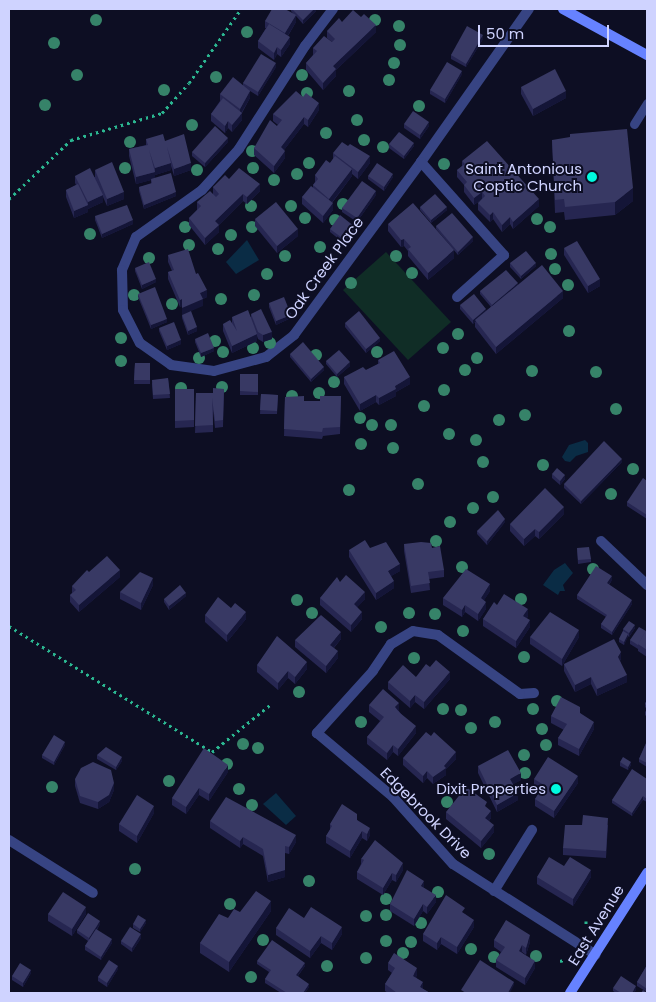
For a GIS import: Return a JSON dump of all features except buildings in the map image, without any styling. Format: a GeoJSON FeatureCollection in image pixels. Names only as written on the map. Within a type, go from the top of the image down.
{"type":"FeatureCollection","features":[{"type":"Feature","properties":{"kind":"street","name":"Oak Creek Place"},"geometry":{"type":"LineString","coordinates":[[333,9],[301,53],[239,149],[202,190],[136,237],[122,270],[123,310],[130,328],[140,342],[171,365],[214,371],[266,357],[294,336],[422,162],[529,9]]}},
{"type":"Feature","properties":{"kind":"street"},"geometry":{"type":"LineString","coordinates":[[563,9],[647,55]]}},
{"type":"Feature","properties":{"kind":"street"},"geometry":{"type":"LineString","coordinates":[[422,162],[504,256],[457,297]]}},
{"type":"Feature","properties":{"kind":"street"},"geometry":{"type":"LineString","coordinates":[[601,541],[647,585]]}},
{"type":"Feature","properties":{"kind":"street","name":"Edgebrook Drive"},"geometry":{"type":"LineString","coordinates":[[534,693],[520,694],[438,635],[413,631],[392,644],[373,671],[317,733],[394,797],[453,864],[596,955]]}},
{"type":"Feature","properties":{"kind":"street"},"geometry":{"type":"LineString","coordinates":[[494,891],[532,830]]}},
{"type":"Feature","properties":{"kind":"street"},"geometry":{"type":"LineString","coordinates":[[9,840],[93,894]]}},
{"type":"Feature","properties":{"kind":"street","name":"East Avenue"},"geometry":{"type":"LineString","coordinates":[[570,993],[596,955],[647,872]]}},
{"type":"Feature","properties":{"kind":"lane"},"geometry":{"type":"LineString","coordinates":[[634,124],[647,103]]}},
{"type":"Feature","properties":{"kind":"path"},"geometry":{"type":"LineString","coordinates":[[9,200],[71,140],[162,113],[189,83],[241,9]]}},
{"type":"Feature","properties":{"kind":"path"},"geometry":{"type":"LineString","coordinates":[[9,626],[212,752],[271,704]]}},
{"type":"Feature","properties":{"kind":"green space"},"geometry":{"type":"Polygon","coordinates":[[[386,252],[451,322],[408,360],[343,290],[386,252]]]}},
{"type":"Feature","properties":{"kind":"water"},"geometry":{"type":"Polygon","coordinates":[[[247,240],[259,260],[236,274],[226,262],[247,240]]]}},
{"type":"Feature","properties":{"kind":"water"},"geometry":{"type":"Polygon","coordinates":[[[585,440],[588,443],[588,452],[576,456],[570,462],[565,461],[562,457],[569,445],[585,440]]]}},
{"type":"Feature","properties":{"kind":"water"},"geometry":{"type":"Polygon","coordinates":[[[565,563],[573,573],[563,585],[565,591],[560,591],[558,595],[543,585],[554,570],[565,563]]]}},
{"type":"Feature","properties":{"kind":"water"},"geometry":{"type":"Polygon","coordinates":[[[276,793],[296,816],[286,825],[263,804],[276,793]]]}},
{"type":"Feature","properties":{"kind":"place","name":"Saint Antonious Coptic Church"},"geometry":{"type":"Point","coordinates":[592,177]}},
{"type":"Feature","properties":{"kind":"place","name":"Dixit Properties"},"geometry":{"type":"Point","coordinates":[556,789]}}]}
